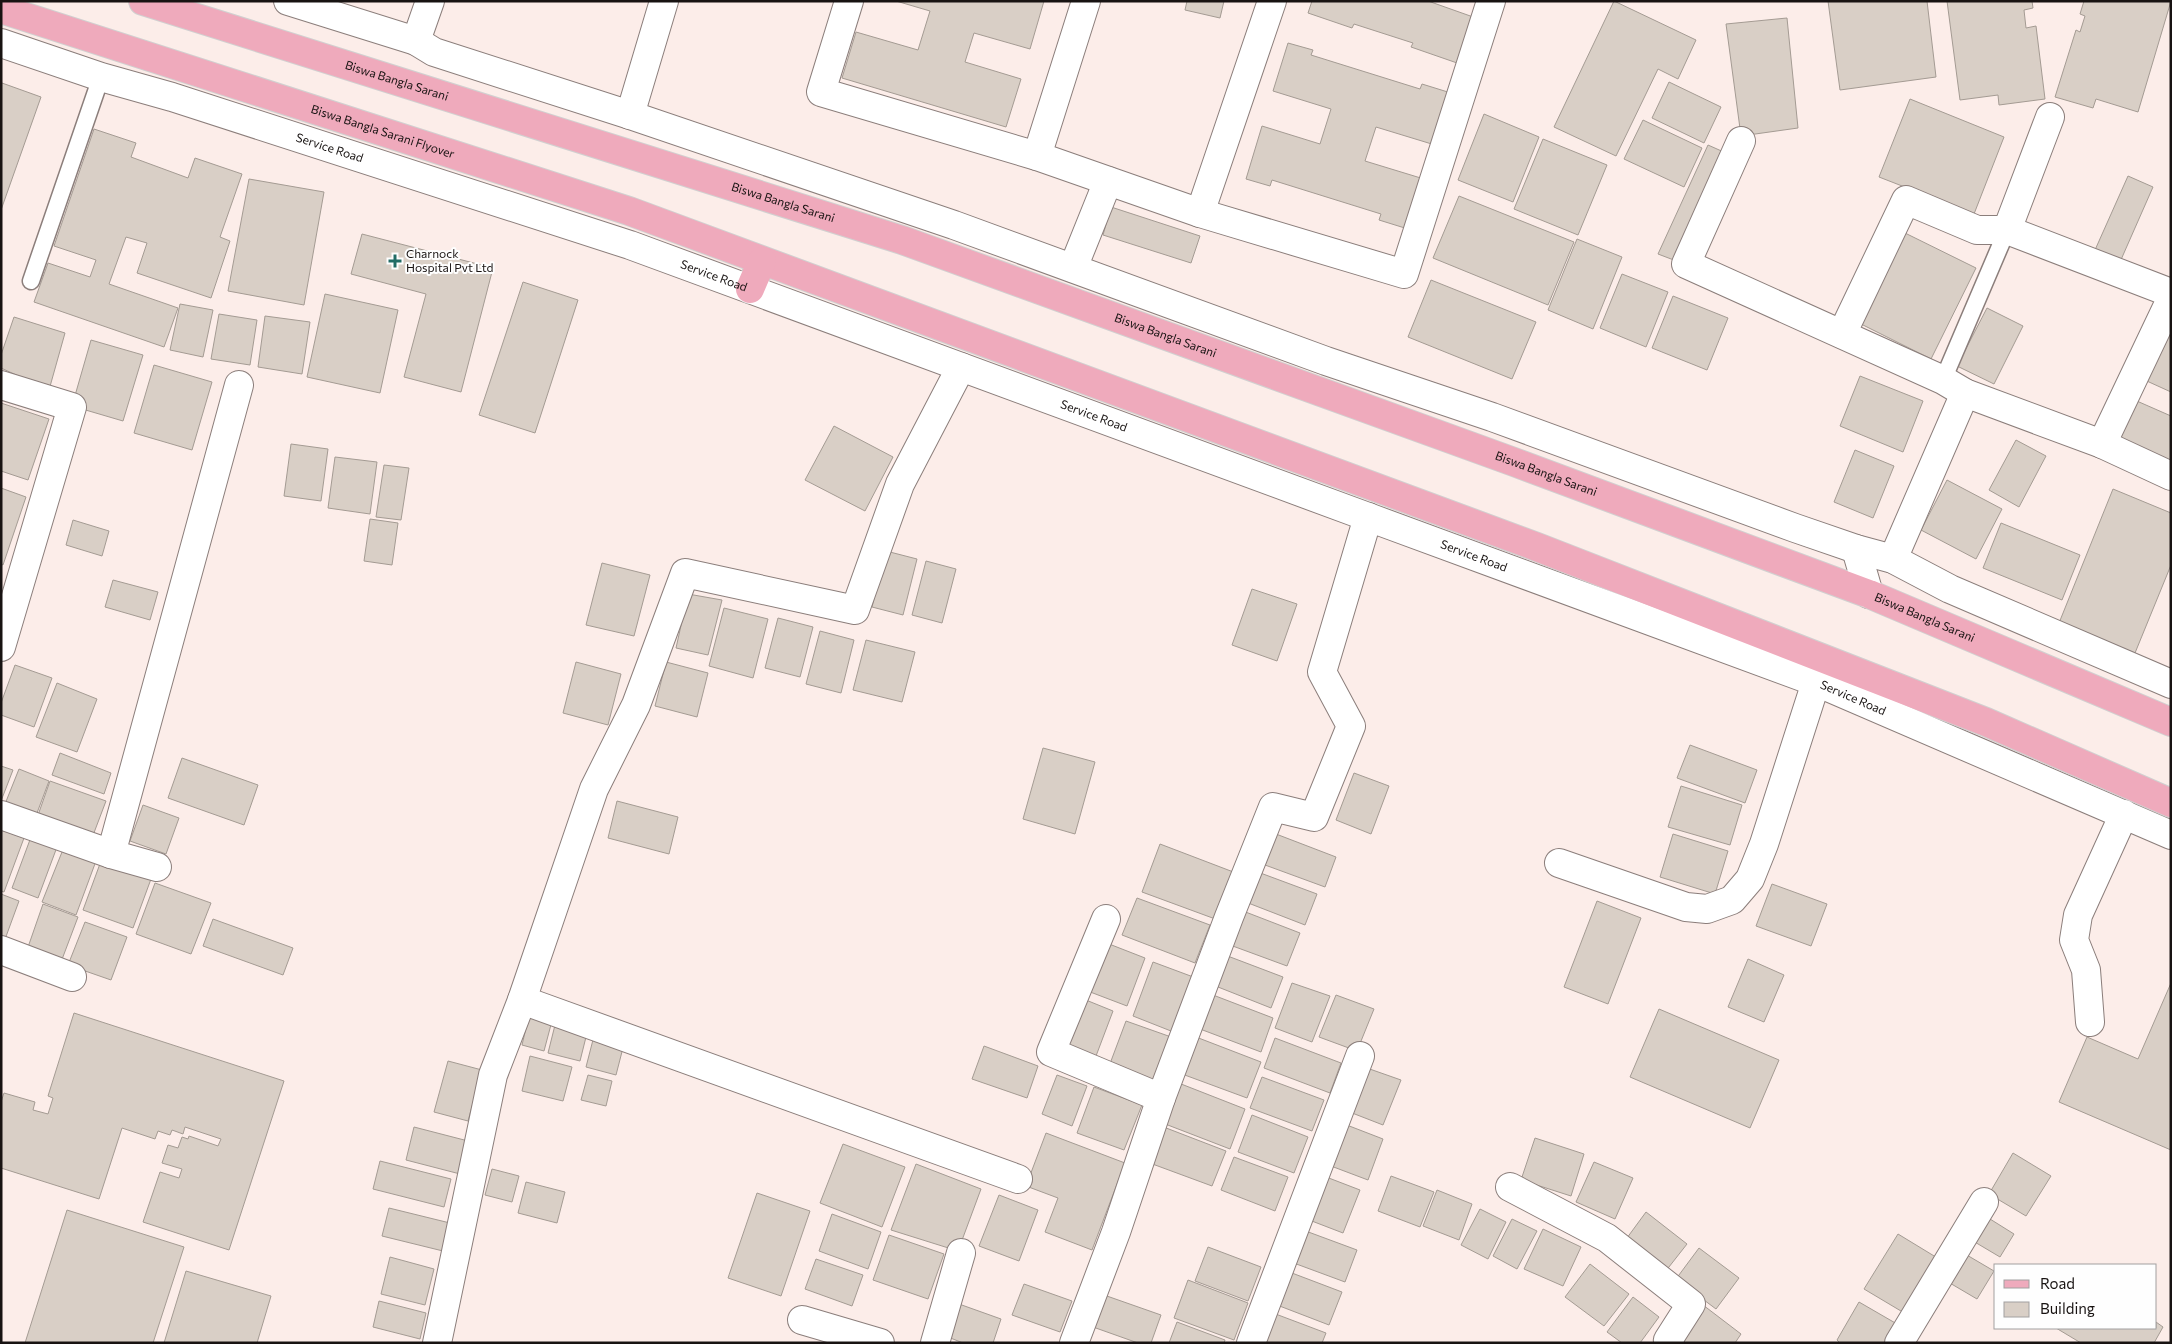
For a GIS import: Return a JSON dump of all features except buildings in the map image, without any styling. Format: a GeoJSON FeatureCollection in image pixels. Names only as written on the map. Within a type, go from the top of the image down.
{"type":"FeatureCollection","features":[{"type":"Feature","properties":{"kind":"main road","name":"Biswa Bangla Sarani"},"geometry":{"type":"LineString","coordinates":[[143,1],[902,240],[1514,462],[1869,594],[2171,722]]}},
{"type":"Feature","properties":{"kind":"main road","name":"Biswa Bangla Sarani Flyover"},"geometry":{"type":"LineString","coordinates":[[1,9],[629,211],[762,260]]}},
{"type":"Feature","properties":{"kind":"main road"},"geometry":{"type":"LineString","coordinates":[[750,289],[762,260],[1536,547],[2044,745],[2171,803]]}},
{"type":"Feature","properties":{"kind":"street"},"geometry":{"type":"LineString","coordinates":[[288,1],[416,41],[434,52],[630,115],[954,225],[1326,361],[1492,417],[1856,549],[1893,559],[1950,589],[2171,684]]}},
{"type":"Feature","properties":{"kind":"street"},"geometry":{"type":"LineString","coordinates":[[416,41],[430,1]]}},
{"type":"Feature","properties":{"kind":"street"},"geometry":{"type":"LineString","coordinates":[[630,115],[664,1]]}},
{"type":"Feature","properties":{"kind":"street"},"geometry":{"type":"LineString","coordinates":[[850,1],[821,92],[1038,156],[1200,213],[1404,274],[1491,1]]}},
{"type":"Feature","properties":{"kind":"street"},"geometry":{"type":"LineString","coordinates":[[1038,156],[1086,1]]}},
{"type":"Feature","properties":{"kind":"street"},"geometry":{"type":"LineString","coordinates":[[1200,213],[1272,1]]}},
{"type":"Feature","properties":{"kind":"street","name":"Service Road"},"geometry":{"type":"LineString","coordinates":[[1,43],[101,77],[172,97],[630,245],[1816,682],[2171,835]]}},
{"type":"Feature","properties":{"kind":"street"},"geometry":{"type":"LineString","coordinates":[[2007,230],[2050,118]]}},
{"type":"Feature","properties":{"kind":"street"},"geometry":{"type":"LineString","coordinates":[[1741,141],[1686,264],[1954,387],[2102,444],[2171,476]]}},
{"type":"Feature","properties":{"kind":"street"},"geometry":{"type":"LineString","coordinates":[[1073,268],[1108,181]]}},
{"type":"Feature","properties":{"kind":"street"},"geometry":{"type":"LineString","coordinates":[[1842,334],[1906,200],[1977,230],[2007,230],[2171,293]]}},
{"type":"Feature","properties":{"kind":"street"},"geometry":{"type":"LineString","coordinates":[[2102,444],[2171,299]]}},
{"type":"Feature","properties":{"kind":"street"},"geometry":{"type":"LineString","coordinates":[[437,1343],[493,1075],[522,1000],[594,788],[636,705],[686,573],[855,610],[900,484],[961,367]]}},
{"type":"Feature","properties":{"kind":"street"},"geometry":{"type":"LineString","coordinates":[[1,384],[72,407],[1,647]]}},
{"type":"Feature","properties":{"kind":"street"},"geometry":{"type":"LineString","coordinates":[[111,854],[239,386]]}},
{"type":"Feature","properties":{"kind":"street"},"geometry":{"type":"LineString","coordinates":[[1893,559],[1954,387]]}},
{"type":"Feature","properties":{"kind":"street"},"geometry":{"type":"LineString","coordinates":[[1074,1343],[1116,1232],[1161,1098],[1273,807],[1314,817],[1351,726],[1322,672],[1368,517]]}},
{"type":"Feature","properties":{"kind":"street"},"geometry":{"type":"LineString","coordinates":[[1856,549],[1869,594]]}},
{"type":"Feature","properties":{"kind":"street"},"geometry":{"type":"LineString","coordinates":[[1559,863],[1686,906],[1707,909],[1732,900],[1750,879],[1764,844],[1816,682]]}},
{"type":"Feature","properties":{"kind":"street"},"geometry":{"type":"LineString","coordinates":[[2032,774],[2044,745]]}},
{"type":"Feature","properties":{"kind":"street"},"geometry":{"type":"LineString","coordinates":[[2090,1022],[2086,970],[2074,940],[2078,914],[2124,814]]}},
{"type":"Feature","properties":{"kind":"street"},"geometry":{"type":"LineString","coordinates":[[1,815],[111,854],[157,867]]}},
{"type":"Feature","properties":{"kind":"street"},"geometry":{"type":"LineString","coordinates":[[1106,919],[1051,1052],[1161,1098]]}},
{"type":"Feature","properties":{"kind":"street"},"geometry":{"type":"LineString","coordinates":[[1,950],[72,977]]}},
{"type":"Feature","properties":{"kind":"street"},"geometry":{"type":"LineString","coordinates":[[522,1000],[1018,1179]]}},
{"type":"Feature","properties":{"kind":"street"},"geometry":{"type":"LineString","coordinates":[[1250,1343],[1360,1056]]}},
{"type":"Feature","properties":{"kind":"street"},"geometry":{"type":"LineString","coordinates":[[1510,1187],[1607,1238],[1691,1304],[1668,1340],[1670,1343]]}},
{"type":"Feature","properties":{"kind":"street"},"geometry":{"type":"LineString","coordinates":[[1899,1343],[1984,1202]]}},
{"type":"Feature","properties":{"kind":"street"},"geometry":{"type":"LineString","coordinates":[[935,1343],[961,1253]]}},
{"type":"Feature","properties":{"kind":"street"},"geometry":{"type":"LineString","coordinates":[[802,1320],[880,1343]]}},
{"type":"Feature","properties":{"kind":"lane"},"geometry":{"type":"LineString","coordinates":[[31,281],[101,77]]}},
{"type":"Feature","properties":{"kind":"lane"},"geometry":{"type":"LineString","coordinates":[[1954,387],[2007,230]]}},
{"type":"Feature","properties":{"kind":"place","name":"Charnock Hospital Pvt Ltd"},"geometry":{"type":"Point","coordinates":[395,261]}}]}
